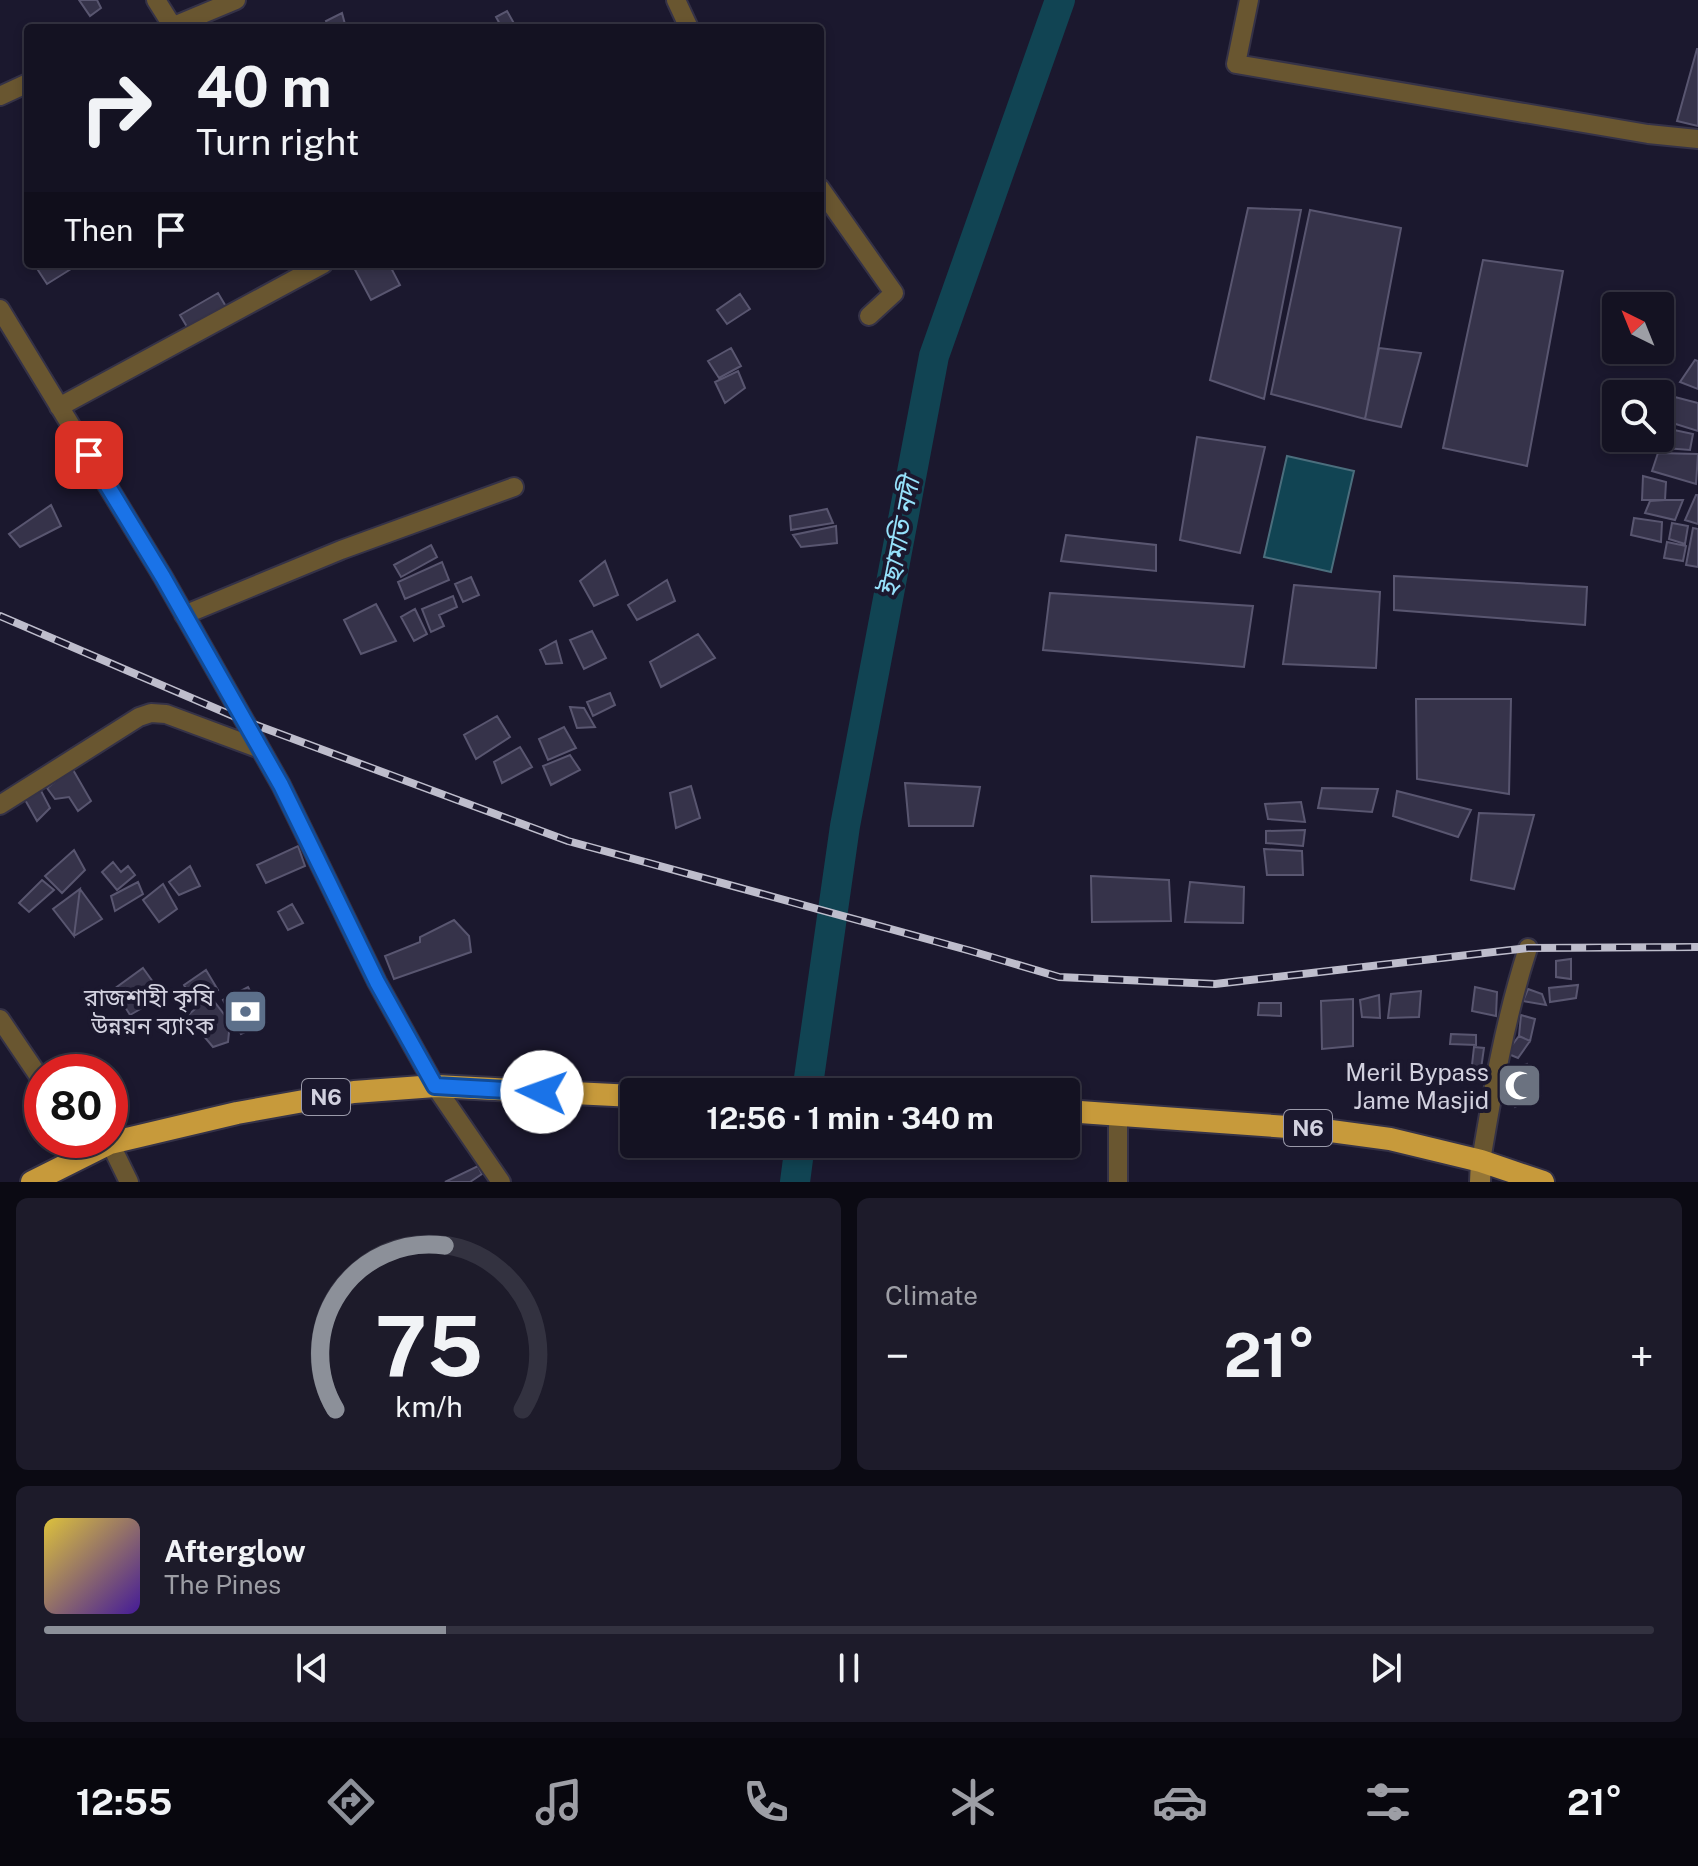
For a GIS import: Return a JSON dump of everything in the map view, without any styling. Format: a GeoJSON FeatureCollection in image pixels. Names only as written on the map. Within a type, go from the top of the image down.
{"type":"FeatureCollection","features":[{"type":"Feature","properties":{"kind":"highway","name":"N6"},"geometry":{"type":"LineString","coordinates":[[128,1139],[237,1113],[354,1092],[435,1086],[620,1095]]}},
{"type":"Feature","properties":{"kind":"highway","name":"N6"},"geometry":{"type":"LineString","coordinates":[[1080,1112],[1316,1129],[1390,1139],[1480,1172],[1543,1182]]}},
{"type":"Feature","properties":{"kind":"highway","name":"N6"},"geometry":{"type":"LineString","coordinates":[[32,1182],[68,1158]]}},
{"type":"Feature","properties":{"kind":"street"},"geometry":{"type":"LineString","coordinates":[[156,0],[169,24]]}},
{"type":"Feature","properties":{"kind":"street"},"geometry":{"type":"LineString","coordinates":[[178,24],[236,0]]}},
{"type":"Feature","properties":{"kind":"street"},"geometry":{"type":"LineString","coordinates":[[676,0],[687,24]]}},
{"type":"Feature","properties":{"kind":"street"},"geometry":{"type":"LineString","coordinates":[[1249,0],[1236,64],[1617,129],[1698,139]]}},
{"type":"Feature","properties":{"kind":"street"},"geometry":{"type":"LineString","coordinates":[[0,96],[24,85]]}},
{"type":"Feature","properties":{"kind":"street"},"geometry":{"type":"LineString","coordinates":[[824,194],[894,293],[869,316]]}},
{"type":"Feature","properties":{"kind":"street"},"geometry":{"type":"LineString","coordinates":[[59,407],[316,268]]}},
{"type":"Feature","properties":{"kind":"street"},"geometry":{"type":"LineString","coordinates":[[0,309],[184,615],[281,785],[377,982],[435,1086],[501,1182]]}},
{"type":"Feature","properties":{"kind":"street"},"geometry":{"type":"LineString","coordinates":[[184,615],[341,550],[514,487]]}},
{"type":"Feature","properties":{"kind":"street"},"geometry":{"type":"LineString","coordinates":[[0,805],[109,735],[151,713],[166,714],[260,749]]}},
{"type":"Feature","properties":{"kind":"street"},"geometry":{"type":"LineString","coordinates":[[1480,1172],[1500,1048],[1528,948]]}},
{"type":"Feature","properties":{"kind":"street"},"geometry":{"type":"LineString","coordinates":[[0,1019],[24,1054]]}},
{"type":"Feature","properties":{"kind":"street"},"geometry":{"type":"LineString","coordinates":[[1118,1114],[1118,1182]]}},
{"type":"Feature","properties":{"kind":"street"},"geometry":{"type":"LineString","coordinates":[[117,1158],[129,1182]]}},
{"type":"Feature","properties":{"kind":"water"},"geometry":{"type":"Polygon","coordinates":[[[1287,456],[1354,471],[1331,572],[1264,557],[1287,456]]]}},
{"type":"Feature","properties":{"kind":"building"},"geometry":{"type":"Polygon","coordinates":[[[79,0],[97,0],[101,8],[90,16],[79,0]]]}},
{"type":"Feature","properties":{"kind":"building"},"geometry":{"type":"Polygon","coordinates":[[[507,11],[514,24],[500,24],[496,17],[507,11]]]}},
{"type":"Feature","properties":{"kind":"building"},"geometry":{"type":"Polygon","coordinates":[[[342,13],[345,24],[327,24],[326,21],[342,13]]]}},
{"type":"Feature","properties":{"kind":"building"},"geometry":{"type":"Polygon","coordinates":[[[1698,49],[1698,126],[1677,121],[1698,49]]]}},
{"type":"Feature","properties":{"kind":"building"},"geometry":{"type":"Polygon","coordinates":[[[1248,208],[1301,210],[1264,399],[1210,380],[1248,208]]]}},
{"type":"Feature","properties":{"kind":"building"},"geometry":{"type":"Polygon","coordinates":[[[1310,210],[1401,228],[1365,419],[1271,394],[1310,210]]]}},
{"type":"Feature","properties":{"kind":"building"},"geometry":{"type":"Polygon","coordinates":[[[1483,260],[1563,271],[1527,466],[1443,448],[1483,260]]]}},
{"type":"Feature","properties":{"kind":"building"},"geometry":{"type":"Polygon","coordinates":[[[37,268],[70,268],[71,269],[47,284],[37,268]]]}},
{"type":"Feature","properties":{"kind":"building"},"geometry":{"type":"Polygon","coordinates":[[[354,268],[391,268],[400,285],[371,300],[354,268]]]}},
{"type":"Feature","properties":{"kind":"building"},"geometry":{"type":"Polygon","coordinates":[[[218,293],[228,310],[190,332],[180,315],[218,293]]]}},
{"type":"Feature","properties":{"kind":"building"},"geometry":{"type":"Polygon","coordinates":[[[740,294],[750,309],[727,324],[717,310],[740,294]]]}},
{"type":"Feature","properties":{"kind":"building"},"geometry":{"type":"Polygon","coordinates":[[[731,348],[741,366],[719,378],[708,361],[731,348]]]}},
{"type":"Feature","properties":{"kind":"building"},"geometry":{"type":"Polygon","coordinates":[[[1379,348],[1421,353],[1401,427],[1365,419],[1379,348]]]}},
{"type":"Feature","properties":{"kind":"building"},"geometry":{"type":"Polygon","coordinates":[[[1695,360],[1698,361],[1698,389],[1680,382],[1695,360]]]}},
{"type":"Feature","properties":{"kind":"building"},"geometry":{"type":"Polygon","coordinates":[[[738,371],[745,388],[725,403],[715,382],[738,371]]]}},
{"type":"Feature","properties":{"kind":"building"},"geometry":{"type":"Polygon","coordinates":[[[1674,397],[1698,403],[1698,431],[1674,423],[1674,397]]]}},
{"type":"Feature","properties":{"kind":"building"},"geometry":{"type":"Polygon","coordinates":[[[1674,430],[1693,434],[1690,450],[1674,449],[1674,430]]]}},
{"type":"Feature","properties":{"kind":"building"},"geometry":{"type":"Polygon","coordinates":[[[1197,437],[1265,447],[1240,553],[1180,540],[1197,437]]]}},
{"type":"Feature","properties":{"kind":"building"},"geometry":{"type":"Polygon","coordinates":[[[1658,453],[1698,454],[1696,484],[1652,471],[1658,453]]]}},
{"type":"Feature","properties":{"kind":"building"},"geometry":{"type":"Polygon","coordinates":[[[1643,476],[1666,482],[1665,500],[1642,500],[1643,476]]]}},
{"type":"Feature","properties":{"kind":"building"},"geometry":{"type":"Polygon","coordinates":[[[1698,495],[1698,524],[1685,520],[1698,495]]]}},
{"type":"Feature","properties":{"kind":"building"},"geometry":{"type":"Polygon","coordinates":[[[1683,500],[1675,520],[1645,513],[1650,501],[1683,500]]]}},
{"type":"Feature","properties":{"kind":"building"},"geometry":{"type":"Polygon","coordinates":[[[51,505],[61,526],[20,547],[9,534],[51,505]]]}},
{"type":"Feature","properties":{"kind":"building"},"geometry":{"type":"Polygon","coordinates":[[[827,509],[833,523],[791,530],[790,516],[827,509]]]}},
{"type":"Feature","properties":{"kind":"building"},"geometry":{"type":"Polygon","coordinates":[[[1634,518],[1662,522],[1661,542],[1631,535],[1634,518]]]}},
{"type":"Feature","properties":{"kind":"building"},"geometry":{"type":"Polygon","coordinates":[[[1672,523],[1688,526],[1685,544],[1669,539],[1672,523]]]}},
{"type":"Feature","properties":{"kind":"building"},"geometry":{"type":"Polygon","coordinates":[[[836,526],[837,543],[801,547],[793,535],[836,526]]]}},
{"type":"Feature","properties":{"kind":"building"},"geometry":{"type":"Polygon","coordinates":[[[1693,528],[1698,529],[1698,567],[1686,565],[1693,528]]]}},
{"type":"Feature","properties":{"kind":"building"},"geometry":{"type":"Polygon","coordinates":[[[1066,535],[1156,545],[1156,571],[1061,561],[1066,535]]]}},
{"type":"Feature","properties":{"kind":"building"},"geometry":{"type":"Polygon","coordinates":[[[1667,542],[1686,546],[1683,561],[1664,558],[1667,542]]]}},
{"type":"Feature","properties":{"kind":"building"},"geometry":{"type":"Polygon","coordinates":[[[431,545],[437,557],[401,577],[394,565],[431,545]]]}},
{"type":"Feature","properties":{"kind":"building"},"geometry":{"type":"Polygon","coordinates":[[[605,561],[618,595],[594,606],[580,581],[605,561]]]}},
{"type":"Feature","properties":{"kind":"building"},"geometry":{"type":"Polygon","coordinates":[[[442,562],[449,580],[405,599],[398,582],[442,562]]]}},
{"type":"Feature","properties":{"kind":"building"},"geometry":{"type":"Polygon","coordinates":[[[1394,576],[1587,587],[1585,625],[1394,610],[1394,576]]]}},
{"type":"Feature","properties":{"kind":"building"},"geometry":{"type":"Polygon","coordinates":[[[471,577],[479,595],[463,602],[455,584],[471,577]]]}},
{"type":"Feature","properties":{"kind":"building"},"geometry":{"type":"Polygon","coordinates":[[[667,580],[675,601],[637,620],[628,605],[667,580]]]}},
{"type":"Feature","properties":{"kind":"building"},"geometry":{"type":"Polygon","coordinates":[[[1294,585],[1380,592],[1376,668],[1283,664],[1294,585]]]}},
{"type":"Feature","properties":{"kind":"building"},"geometry":{"type":"Polygon","coordinates":[[[1050,593],[1253,606],[1244,667],[1043,650],[1050,593]]]}},
{"type":"Feature","properties":{"kind":"building"},"geometry":{"type":"Polygon","coordinates":[[[453,596],[457,607],[439,615],[444,626],[431,632],[422,609],[453,596]]]}},
{"type":"Feature","properties":{"kind":"building"},"geometry":{"type":"Polygon","coordinates":[[[376,604],[396,641],[361,654],[344,620],[376,604]]]}},
{"type":"Feature","properties":{"kind":"building"},"geometry":{"type":"Polygon","coordinates":[[[415,609],[427,634],[414,641],[401,617],[415,609]]]}},
{"type":"Feature","properties":{"kind":"building"},"geometry":{"type":"Polygon","coordinates":[[[592,631],[606,658],[584,669],[570,640],[592,631]]]}},
{"type":"Feature","properties":{"kind":"building"},"geometry":{"type":"Polygon","coordinates":[[[698,634],[715,658],[661,687],[650,662],[698,634]]]}},
{"type":"Feature","properties":{"kind":"building"},"geometry":{"type":"Polygon","coordinates":[[[556,641],[562,663],[546,664],[540,650],[556,641]]]}},
{"type":"Feature","properties":{"kind":"building"},"geometry":{"type":"Polygon","coordinates":[[[610,693],[615,705],[593,716],[587,702],[610,693]]]}},
{"type":"Feature","properties":{"kind":"building"},"geometry":{"type":"Polygon","coordinates":[[[1416,699],[1511,699],[1509,794],[1417,779],[1416,699]]]}},
{"type":"Feature","properties":{"kind":"building"},"geometry":{"type":"Polygon","coordinates":[[[570,707],[584,708],[595,727],[577,728],[570,707]]]}},
{"type":"Feature","properties":{"kind":"building"},"geometry":{"type":"Polygon","coordinates":[[[497,716],[510,737],[476,759],[464,735],[497,716]]]}},
{"type":"Feature","properties":{"kind":"building"},"geometry":{"type":"Polygon","coordinates":[[[564,727],[576,748],[548,760],[539,739],[564,727]]]}},
{"type":"Feature","properties":{"kind":"building"},"geometry":{"type":"Polygon","coordinates":[[[520,747],[532,767],[502,783],[494,762],[520,747]]]}},
{"type":"Feature","properties":{"kind":"building"},"geometry":{"type":"Polygon","coordinates":[[[570,755],[580,770],[551,785],[543,766],[570,755]]]}},
{"type":"Feature","properties":{"kind":"building"},"geometry":{"type":"Polygon","coordinates":[[[72,768],[91,801],[78,811],[69,797],[55,799],[47,788],[72,768]]]}},
{"type":"Feature","properties":{"kind":"building"},"geometry":{"type":"Polygon","coordinates":[[[905,783],[980,787],[973,826],[909,826],[905,783]]]}},
{"type":"Feature","properties":{"kind":"building"},"geometry":{"type":"Polygon","coordinates":[[[38,785],[50,808],[37,821],[24,798],[38,785]]]}},
{"type":"Feature","properties":{"kind":"building"},"geometry":{"type":"Polygon","coordinates":[[[691,786],[700,818],[676,828],[670,793],[691,786]]]}},
{"type":"Feature","properties":{"kind":"building"},"geometry":{"type":"Polygon","coordinates":[[[1322,788],[1378,789],[1372,812],[1318,808],[1322,788]]]}},
{"type":"Feature","properties":{"kind":"building"},"geometry":{"type":"Polygon","coordinates":[[[1397,791],[1471,810],[1458,837],[1393,816],[1397,791]]]}},
{"type":"Feature","properties":{"kind":"building"},"geometry":{"type":"Polygon","coordinates":[[[1301,802],[1305,822],[1268,819],[1265,804],[1301,802]]]}},
{"type":"Feature","properties":{"kind":"building"},"geometry":{"type":"Polygon","coordinates":[[[1479,813],[1534,815],[1514,889],[1471,880],[1479,813]]]}},
{"type":"Feature","properties":{"kind":"building"},"geometry":{"type":"Polygon","coordinates":[[[1305,830],[1303,846],[1266,843],[1266,831],[1305,830]]]}},
{"type":"Feature","properties":{"kind":"building"},"geometry":{"type":"Polygon","coordinates":[[[298,846],[305,866],[266,883],[257,865],[298,846]]]}},
{"type":"Feature","properties":{"kind":"building"},"geometry":{"type":"Polygon","coordinates":[[[1264,849],[1302,851],[1303,875],[1267,875],[1264,849]]]}},
{"type":"Feature","properties":{"kind":"building"},"geometry":{"type":"Polygon","coordinates":[[[74,850],[85,870],[62,893],[45,876],[74,850]]]}},
{"type":"Feature","properties":{"kind":"building"},"geometry":{"type":"Polygon","coordinates":[[[113,862],[121,872],[128,866],[135,875],[117,890],[102,872],[113,862]]]}},
{"type":"Feature","properties":{"kind":"building"},"geometry":{"type":"Polygon","coordinates":[[[190,866],[200,886],[179,895],[169,882],[190,866]]]}},
{"type":"Feature","properties":{"kind":"building"},"geometry":{"type":"Polygon","coordinates":[[[1091,876],[1169,880],[1171,921],[1092,922],[1091,876]]]}},
{"type":"Feature","properties":{"kind":"building"},"geometry":{"type":"Polygon","coordinates":[[[42,880],[54,890],[29,912],[19,903],[42,880]]]}},
{"type":"Feature","properties":{"kind":"building"},"geometry":{"type":"Polygon","coordinates":[[[138,882],[143,894],[115,911],[111,896],[138,882]]]}},
{"type":"Feature","properties":{"kind":"building"},"geometry":{"type":"Polygon","coordinates":[[[1190,882],[1244,887],[1243,923],[1185,922],[1190,882]]]}},
{"type":"Feature","properties":{"kind":"building"},"geometry":{"type":"Polygon","coordinates":[[[163,884],[177,909],[159,922],[143,900],[163,884]]]}},
{"type":"Feature","properties":{"kind":"building"},"geometry":{"type":"Polygon","coordinates":[[[80,889],[102,919],[74,936],[53,909],[80,889]]]}},
{"type":"Feature","properties":{"kind":"building"},"geometry":{"type":"Polygon","coordinates":[[[80,889],[74,936],[53,909],[80,889]]]}},
{"type":"Feature","properties":{"kind":"building"},"geometry":{"type":"Polygon","coordinates":[[[292,904],[303,923],[288,930],[278,912],[292,904]]]}},
{"type":"Feature","properties":{"kind":"building"},"geometry":{"type":"Polygon","coordinates":[[[454,920],[469,936],[471,952],[394,979],[385,956],[420,942],[420,937],[454,920]]]}},
{"type":"Feature","properties":{"kind":"building"},"geometry":{"type":"Polygon","coordinates":[[[1571,959],[1571,979],[1556,977],[1556,961],[1571,959]]]}},
{"type":"Feature","properties":{"kind":"building"},"geometry":{"type":"Polygon","coordinates":[[[143,968],[163,996],[130,1015],[114,989],[143,968]]]}},
{"type":"Feature","properties":{"kind":"building"},"geometry":{"type":"Polygon","coordinates":[[[206,970],[218,990],[194,1003],[184,985],[206,970]]]}},
{"type":"Feature","properties":{"kind":"building"},"geometry":{"type":"Polygon","coordinates":[[[1578,985],[1576,998],[1550,1002],[1549,988],[1578,985]]]}},
{"type":"Feature","properties":{"kind":"building","name":"রাজশাহী কৃষি উন্নয়ন ব্যাংক"},"geometry":{"type":"Polygon","coordinates":[[[248,987],[266,1022],[241,1034],[223,1000],[248,987]]]}},
{"type":"Feature","properties":{"kind":"building"},"geometry":{"type":"Polygon","coordinates":[[[1475,987],[1497,992],[1496,1016],[1472,1011],[1475,987]]]}},
{"type":"Feature","properties":{"kind":"building"},"geometry":{"type":"Polygon","coordinates":[[[1528,989],[1542,994],[1546,1005],[1523,1001],[1528,989]]]}},
{"type":"Feature","properties":{"kind":"building"},"geometry":{"type":"Polygon","coordinates":[[[1421,991],[1419,1017],[1388,1018],[1391,994],[1421,991]]]}},
{"type":"Feature","properties":{"kind":"building"},"geometry":{"type":"Polygon","coordinates":[[[1379,995],[1380,1018],[1362,1017],[1360,1000],[1379,995]]]}},
{"type":"Feature","properties":{"kind":"building"},"geometry":{"type":"Polygon","coordinates":[[[210,996],[230,1022],[228,1042],[213,1047],[187,1016],[210,996]]]}},
{"type":"Feature","properties":{"kind":"building"},"geometry":{"type":"Polygon","coordinates":[[[1353,999],[1353,1046],[1322,1049],[1321,1001],[1353,999]]]}},
{"type":"Feature","properties":{"kind":"building"},"geometry":{"type":"Polygon","coordinates":[[[1259,1003],[1281,1003],[1281,1016],[1258,1015],[1259,1003]]]}},
{"type":"Feature","properties":{"kind":"building"},"geometry":{"type":"Polygon","coordinates":[[[1521,1015],[1535,1019],[1530,1041],[1519,1036],[1521,1015]]]}},
{"type":"Feature","properties":{"kind":"building"},"geometry":{"type":"Polygon","coordinates":[[[1451,1034],[1476,1035],[1476,1045],[1450,1044],[1451,1034]]]}},
{"type":"Feature","properties":{"kind":"building"},"geometry":{"type":"Polygon","coordinates":[[[1519,1036],[1530,1041],[1518,1058],[1506,1053],[1519,1036]]]}},
{"type":"Feature","properties":{"kind":"building"},"geometry":{"type":"Polygon","coordinates":[[[1474,1047],[1484,1048],[1480,1076],[1471,1074],[1474,1047]]]}},
{"type":"Feature","properties":{"kind":"building","name":"Meril Bypass Jame Masjid"},"geometry":{"type":"Polygon","coordinates":[[[1527,1064],[1540,1095],[1515,1107],[1498,1076],[1527,1064]]]}},
{"type":"Feature","properties":{"kind":"building"},"geometry":{"type":"Polygon","coordinates":[[[478,1166],[482,1174],[470,1182],[445,1182],[478,1166]]]}},
{"type":"Feature","properties":{"kind":"waterway","name":"ইছামতি নদী"},"geometry":{"type":"LineString","coordinates":[[809,1078],[845,826],[934,356],[1060,0]]}},
{"type":"Feature","properties":{"kind":"waterway","name":"ইছামতি নদী"},"geometry":{"type":"LineString","coordinates":[[795,1182],[798,1158]]}},
{"type":"Feature","properties":{"kind":"railway"},"geometry":{"type":"LineString","coordinates":[[0,616],[245,721],[568,841],[1059,977],[1215,984],[1528,948],[1698,947]]}},
{"type":"Feature","properties":{"kind":"place","name":"রাজশাহী কৃষি উন্নয়ন ব্যাংক"},"geometry":{"type":"Point","coordinates":[245,1011]}},
{"type":"Feature","properties":{"kind":"place","name":"Meril Bypass Jame Masjid"},"geometry":{"type":"Point","coordinates":[1520,1086]}},
{"type":"Feature","properties":{"kind":"route"},"geometry":{"type":"LineString","coordinates":[[89,455],[163,577],[281,785],[377,982],[435,1086],[542,1092]]}}]}
